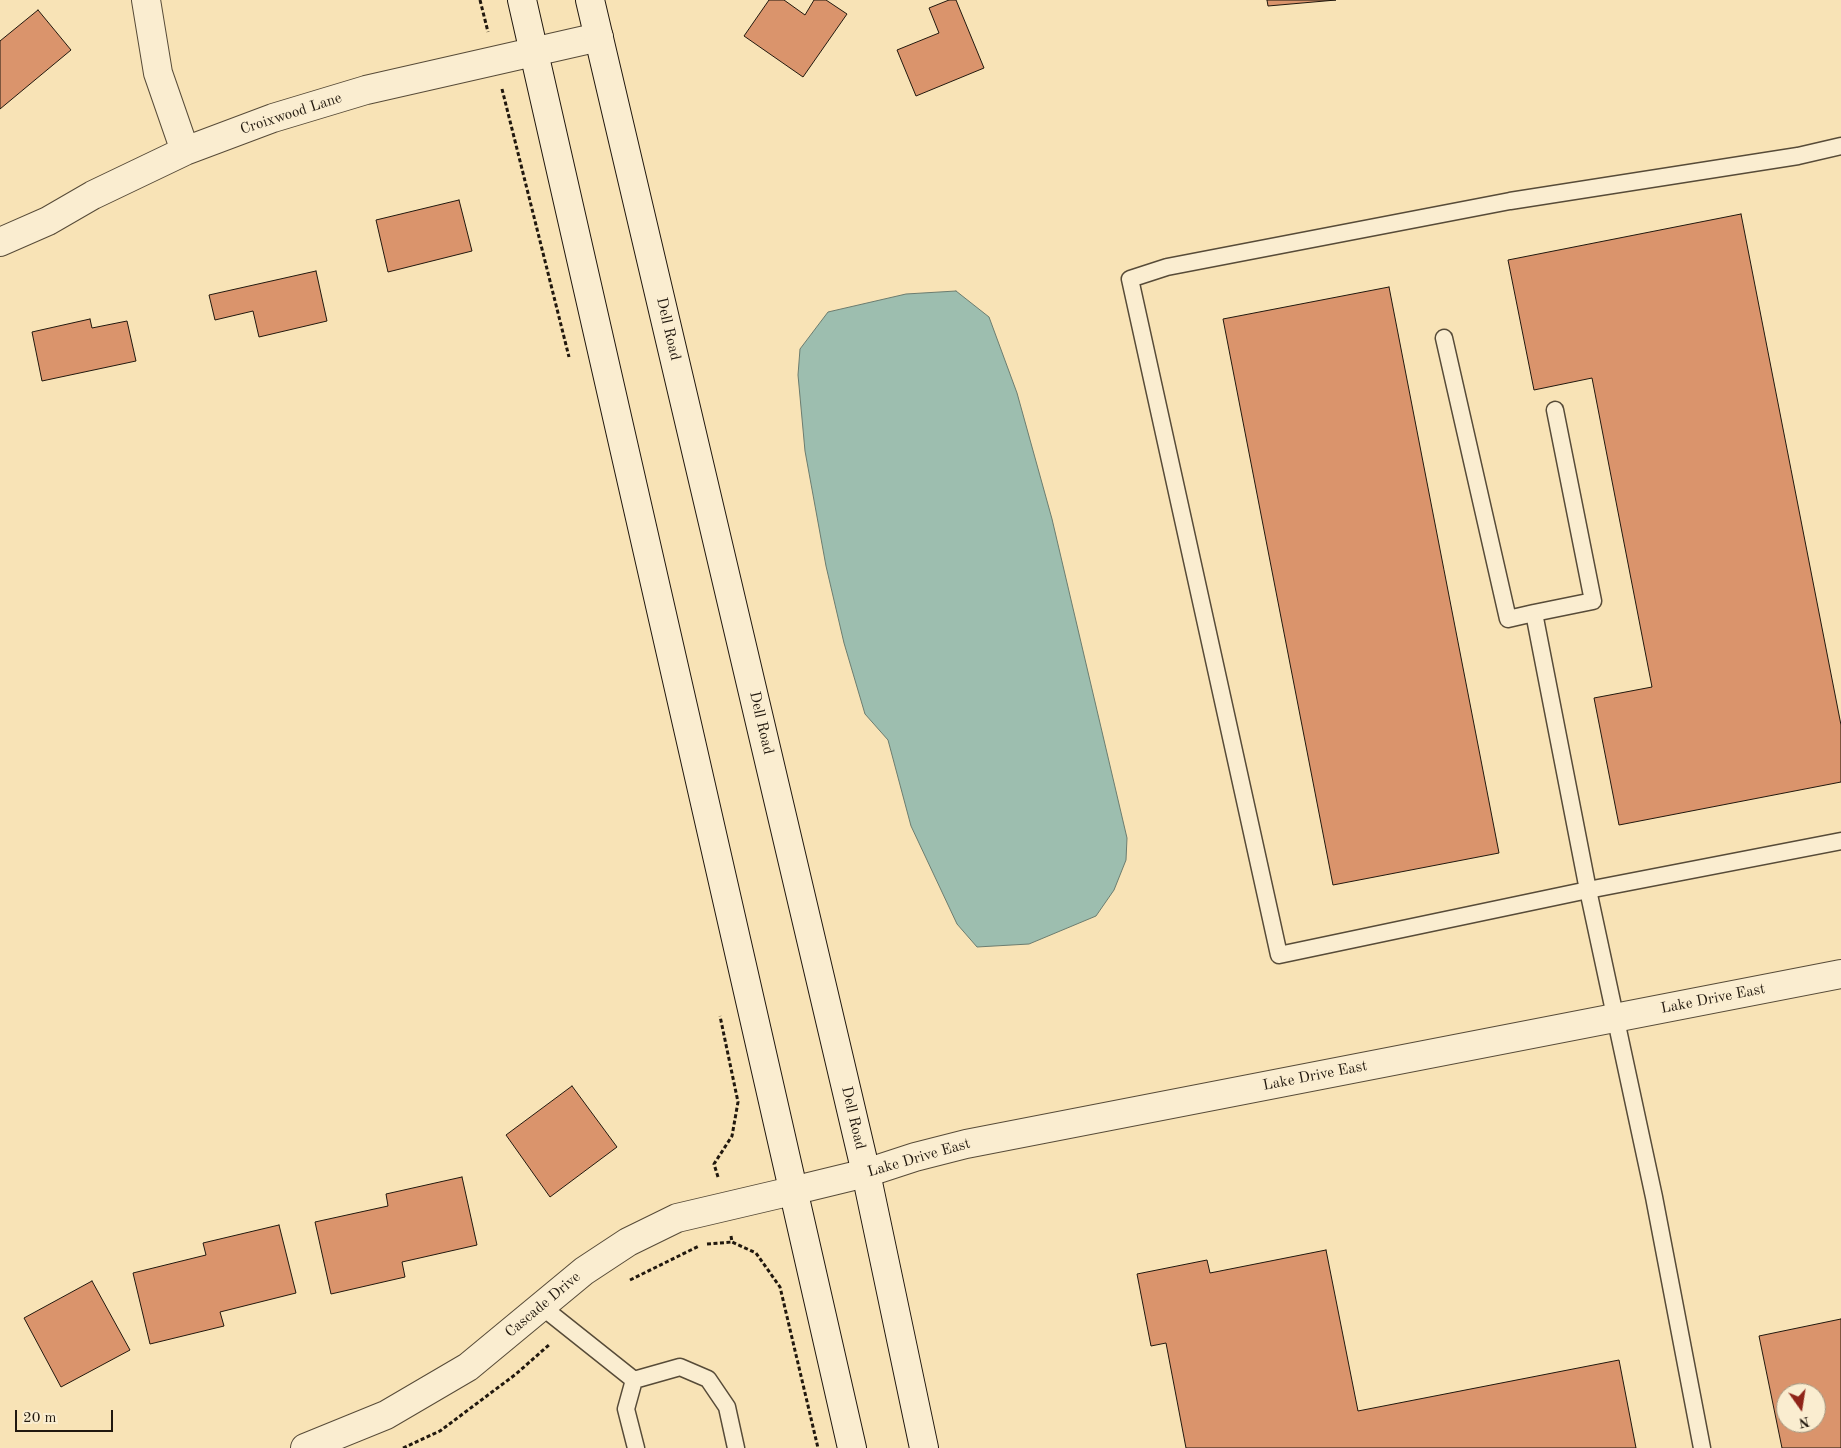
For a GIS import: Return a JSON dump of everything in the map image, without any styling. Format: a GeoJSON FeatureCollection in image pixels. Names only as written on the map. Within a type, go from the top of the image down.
{"type":"FeatureCollection","features":[{"type":"Feature","properties":{"kind":"main road"},"geometry":{"type":"LineString","coordinates":[[146,0],[158,73],[185,151]]}},
{"type":"Feature","properties":{"kind":"main road"},"geometry":{"type":"LineString","coordinates":[[522,0],[852,1448]]}},
{"type":"Feature","properties":{"kind":"main road","name":"Dell Road"},"geometry":{"type":"LineString","coordinates":[[590,0],[866,1174],[924,1448]]}},
{"type":"Feature","properties":{"kind":"main road","name":"Croixwood Lane"},"geometry":{"type":"LineString","coordinates":[[0,242],[48,221],[93,196],[185,151],[273,118],[366,90],[599,37]]}},
{"type":"Feature","properties":{"kind":"main road","name":"Lake Drive East"},"geometry":{"type":"LineString","coordinates":[[792,1191],[866,1174],[915,1157],[966,1144],[1841,974]]}},
{"type":"Feature","properties":{"kind":"main road","name":"Cascade Drive"},"geometry":{"type":"LineString","coordinates":[[305,1448],[386,1415],[468,1367],[584,1271],[628,1242],[677,1218],[792,1191]]}},
{"type":"Feature","properties":{"kind":"lane"},"geometry":{"type":"LineString","coordinates":[[1841,146],[1798,156],[1510,201],[1167,267],[1130,279],[1279,955],[1588,890],[1841,841]]}},
{"type":"Feature","properties":{"kind":"lane"},"geometry":{"type":"LineString","coordinates":[[1444,338],[1508,619],[1592,601],[1555,410]]}},
{"type":"Feature","properties":{"kind":"lane"},"geometry":{"type":"LineString","coordinates":[[1534,613],[1614,1018],[1654,1197],[1702,1448]]}},
{"type":"Feature","properties":{"kind":"lane"},"geometry":{"type":"LineString","coordinates":[[541,1306],[634,1380]]}},
{"type":"Feature","properties":{"kind":"lane"},"geometry":{"type":"LineString","coordinates":[[634,1380],[680,1367],[708,1379],[726,1407],[736,1448]]}},
{"type":"Feature","properties":{"kind":"lane"},"geometry":{"type":"LineString","coordinates":[[634,1380],[626,1409],[636,1448]]}},
{"type":"Feature","properties":{"kind":"path"},"geometry":{"type":"LineString","coordinates":[[480,0],[570,361]]}},
{"type":"Feature","properties":{"kind":"path"},"geometry":{"type":"LineString","coordinates":[[719,1015],[738,1102],[732,1136],[714,1164],[726,1205],[732,1242],[756,1253],[780,1287],[818,1448]]}},
{"type":"Feature","properties":{"kind":"shaded area"},"geometry":{"type":"Polygon","coordinates":[[[956,291],[989,317],[1017,393],[1052,519],[1127,838],[1126,860],[1114,890],[1096,916],[1029,944],[977,947],[957,924],[911,826],[888,740],[865,714],[844,643],[826,566],[805,451],[798,375],[800,349],[828,312],[906,294],[956,291]]]}},
{"type":"Feature","properties":{"kind":"building"},"geometry":{"type":"Polygon","coordinates":[[[769,0],[784,0],[805,15],[814,0],[826,0],[847,14],[803,77],[744,36],[769,0]]]}},
{"type":"Feature","properties":{"kind":"building"},"geometry":{"type":"Polygon","coordinates":[[[949,0],[956,0],[984,68],[916,96],[897,50],[939,33],[929,8],[949,0]]]}},
{"type":"Feature","properties":{"kind":"building"},"geometry":{"type":"Polygon","coordinates":[[[1267,0],[1336,0],[1268,6],[1267,0]]]}},
{"type":"Feature","properties":{"kind":"building"},"geometry":{"type":"Polygon","coordinates":[[[38,10],[71,50],[0,109],[0,41],[38,10]]]}},
{"type":"Feature","properties":{"kind":"building"},"geometry":{"type":"Polygon","coordinates":[[[459,200],[472,251],[388,272],[376,220],[459,200]]]}},
{"type":"Feature","properties":{"kind":"building"},"geometry":{"type":"Polygon","coordinates":[[[1741,214],[1841,725],[1841,782],[1619,825],[1594,698],[1652,687],[1592,378],[1534,390],[1508,260],[1741,214]]]}},
{"type":"Feature","properties":{"kind":"building"},"geometry":{"type":"Polygon","coordinates":[[[316,271],[327,321],[259,337],[253,311],[215,320],[209,295],[316,271]]]}},
{"type":"Feature","properties":{"kind":"building"},"geometry":{"type":"Polygon","coordinates":[[[1389,287],[1499,853],[1333,885],[1223,319],[1389,287]]]}},
{"type":"Feature","properties":{"kind":"building"},"geometry":{"type":"Polygon","coordinates":[[[90,319],[92,328],[127,321],[136,361],[42,381],[32,332],[90,319]]]}},
{"type":"Feature","properties":{"kind":"building"},"geometry":{"type":"Polygon","coordinates":[[[572,1086],[617,1147],[550,1197],[506,1135],[572,1086]]]}},
{"type":"Feature","properties":{"kind":"building"},"geometry":{"type":"Polygon","coordinates":[[[462,1177],[477,1245],[402,1262],[405,1277],[331,1294],[315,1222],[388,1206],[386,1194],[462,1177]]]}},
{"type":"Feature","properties":{"kind":"building"},"geometry":{"type":"Polygon","coordinates":[[[279,1225],[296,1293],[220,1312],[224,1326],[150,1344],[133,1273],[206,1255],[203,1243],[279,1225]]]}},
{"type":"Feature","properties":{"kind":"building"},"geometry":{"type":"Polygon","coordinates":[[[1326,1250],[1358,1411],[1619,1360],[1636,1448],[1186,1448],[1166,1343],[1151,1346],[1137,1274],[1207,1260],[1210,1273],[1326,1250]]]}},
{"type":"Feature","properties":{"kind":"building"},"geometry":{"type":"Polygon","coordinates":[[[92,1281],[130,1350],[61,1387],[24,1318],[92,1281]]]}},
{"type":"Feature","properties":{"kind":"building"},"geometry":{"type":"Polygon","coordinates":[[[1841,1319],[1841,1448],[1782,1448],[1779,1433],[1826,1433],[1826,1383],[1776,1383],[1776,1419],[1759,1336],[1841,1319]]]}}]}
